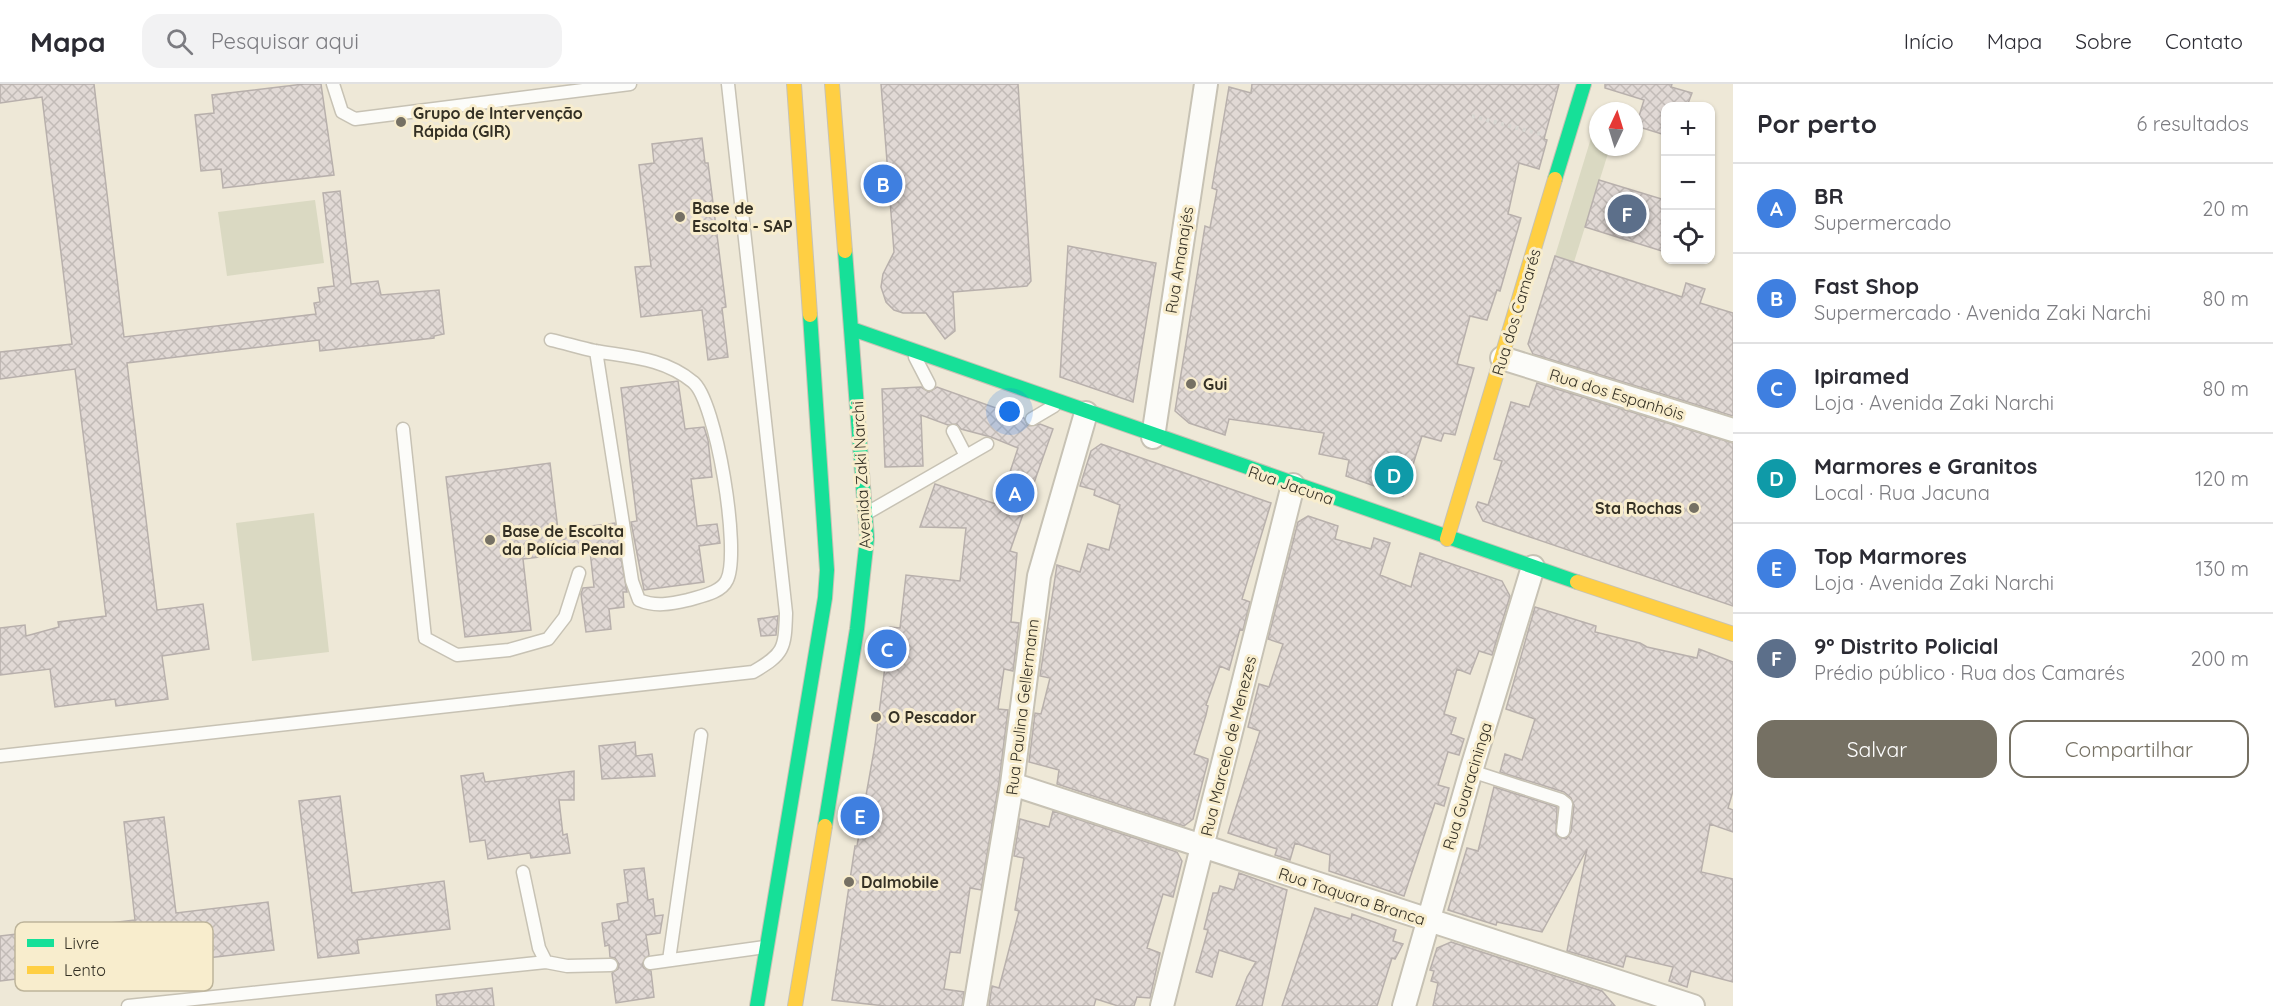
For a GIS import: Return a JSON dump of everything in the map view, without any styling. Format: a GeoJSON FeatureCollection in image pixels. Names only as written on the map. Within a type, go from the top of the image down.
{"type":"FeatureCollection","features":[{"type":"Feature","properties":{"kind":"main road"},"geometry":{"type":"LineString","coordinates":[[757,1006],[825,598],[827,570],[794,84]]}},
{"type":"Feature","properties":{"kind":"main road","name":"Avenida Zaki Narchi"},"geometry":{"type":"LineString","coordinates":[[795,1006],[858,619],[867,538],[847,327],[832,84]]}},
{"type":"Feature","properties":{"kind":"main road","name":"Rua dos Camarés"},"geometry":{"type":"LineString","coordinates":[[1447,539],[1584,84]]}},
{"type":"Feature","properties":{"kind":"main road"},"geometry":{"type":"LineString","coordinates":[[807,286],[824,314]]}},
{"type":"Feature","properties":{"kind":"main road","name":"Rua Jacuna"},"geometry":{"type":"LineString","coordinates":[[847,327],[1447,539],[1733,633]]}},
{"type":"Feature","properties":{"kind":"street","name":"Rua Amanajés"},"geometry":{"type":"LineString","coordinates":[[1153,437],[1206,84]]}},
{"type":"Feature","properties":{"kind":"street","name":"Rua dos Espanhóis"},"geometry":{"type":"LineString","coordinates":[[1502,358],[1733,430]]}},
{"type":"Feature","properties":{"kind":"street","name":"Rua Paulina Gellermann"},"geometry":{"type":"LineString","coordinates":[[975,1006],[1012,784],[1039,576],[1086,413]]}},
{"type":"Feature","properties":{"kind":"street","name":"Rua Marcelo de Menezes"},"geometry":{"type":"LineString","coordinates":[[1162,1006],[1293,485]]}},
{"type":"Feature","properties":{"kind":"street","name":"Rua Guaracininga"},"geometry":{"type":"LineString","coordinates":[[1404,1006],[1427,920],[1533,567]]}},
{"type":"Feature","properties":{"kind":"street","name":"Rua Taquara Branca"},"geometry":{"type":"LineString","coordinates":[[1012,784],[1427,920],[1634,997],[1693,1006]]}},
{"type":"Feature","properties":{"kind":"lane"},"geometry":{"type":"LineString","coordinates":[[333,84],[342,112],[355,119],[630,84]]}},
{"type":"Feature","properties":{"kind":"lane"},"geometry":{"type":"LineString","coordinates":[[0,756],[753,672],[778,658],[786,636],[786,613],[728,84]]}},
{"type":"Feature","properties":{"kind":"lane"},"geometry":{"type":"LineString","coordinates":[[551,340],[596,351],[629,354],[674,367],[696,384],[706,401],[729,506],[732,565],[727,582],[710,594],[651,605],[639,600],[632,581],[596,351]]}},
{"type":"Feature","properties":{"kind":"lane"},"geometry":{"type":"LineString","coordinates":[[912,351],[929,384]]}},
{"type":"Feature","properties":{"kind":"lane"},"geometry":{"type":"LineString","coordinates":[[1032,418],[1059,403]]}},
{"type":"Feature","properties":{"kind":"lane"},"geometry":{"type":"LineString","coordinates":[[404,429],[425,638],[458,655],[509,650],[548,639],[565,617],[579,573]]}},
{"type":"Feature","properties":{"kind":"lane"},"geometry":{"type":"LineString","coordinates":[[953,431],[966,456]]}},
{"type":"Feature","properties":{"kind":"lane"},"geometry":{"type":"LineString","coordinates":[[866,513],[987,444]]}},
{"type":"Feature","properties":{"kind":"lane"},"geometry":{"type":"LineString","coordinates":[[669,960],[701,735]]}},
{"type":"Feature","properties":{"kind":"lane"},"geometry":{"type":"LineString","coordinates":[[1471,771],[1561,800],[1566,804],[1567,814],[1563,831]]}},
{"type":"Feature","properties":{"kind":"lane"},"geometry":{"type":"LineString","coordinates":[[523,872],[539,948],[546,962]]}},
{"type":"Feature","properties":{"kind":"lane"},"geometry":{"type":"LineString","coordinates":[[650,963],[766,947]]}},
{"type":"Feature","properties":{"kind":"lane"},"geometry":{"type":"LineString","coordinates":[[128,1006],[546,962],[567,966],[611,965]]}},
{"type":"Feature","properties":{"kind":"path"},"geometry":{"type":"LineString","coordinates":[[1472,116],[1567,141]]}},
{"type":"Feature","properties":{"kind":"green space"},"geometry":{"type":"Polygon","coordinates":[[[1589,145],[1589,156],[1607,156],[1574,262],[1555,256],[1589,145]]]}},
{"type":"Feature","properties":{"kind":"green space"},"geometry":{"type":"Polygon","coordinates":[[[315,200],[324,263],[227,276],[218,212],[315,200]]]}},
{"type":"Feature","properties":{"kind":"green space"},"geometry":{"type":"Polygon","coordinates":[[[314,513],[329,652],[252,661],[236,523],[314,513]]]}},
{"type":"Feature","properties":{"kind":"building"},"geometry":{"type":"Polygon","coordinates":[[[0,84],[94,84],[124,337],[316,314],[314,303],[320,302],[318,288],[334,286],[323,193],[340,191],[351,284],[378,281],[381,295],[439,290],[444,334],[434,336],[434,338],[320,351],[319,340],[127,363],[157,610],[203,604],[209,649],[162,656],[168,699],[116,706],[115,699],[55,707],[50,669],[0,675],[0,628],[25,625],[26,636],[59,627],[58,622],[106,616],[75,369],[0,379],[0,352],[72,344],[42,97],[0,103],[0,84]]]}},
{"type":"Feature","properties":{"kind":"building"},"geometry":{"type":"Polygon","coordinates":[[[321,84],[334,175],[223,188],[221,169],[201,171],[195,115],[214,113],[212,95],[321,84]]]}},
{"type":"Feature","properties":{"kind":"building"},"geometry":{"type":"Polygon","coordinates":[[[881,84],[1018,84],[1031,281],[1027,286],[953,292],[955,331],[945,339],[926,313],[903,313],[894,310],[886,302],[881,287],[883,274],[894,252],[881,84]]]}},
{"type":"Feature","properties":{"kind":"building"},"geometry":{"type":"Polygon","coordinates":[[[1252,84],[1559,84],[1544,139],[1547,140],[1539,169],[1519,163],[1508,214],[1521,218],[1500,291],[1497,290],[1487,320],[1470,316],[1457,364],[1474,368],[1455,435],[1444,433],[1441,441],[1422,436],[1403,496],[1346,476],[1349,460],[1319,454],[1324,433],[1229,419],[1225,435],[1189,423],[1175,411],[1205,226],[1210,228],[1217,190],[1212,188],[1229,87],[1251,93],[1252,84]]]}},
{"type":"Feature","properties":{"kind":"building"},"geometry":{"type":"Polygon","coordinates":[[[1605,84],[1672,84],[1671,87],[1692,93],[1689,102],[1661,102],[1661,134],[1643,128],[1644,100],[1605,88],[1605,84]]]}},
{"type":"Feature","properties":{"kind":"building","name":"Base de Escolta - SAP"},"geometry":{"type":"Polygon","coordinates":[[[702,138],[705,163],[708,163],[726,307],[722,308],[728,357],[708,360],[702,310],[641,317],[635,267],[651,266],[639,165],[654,163],[652,144],[702,138]]]}},
{"type":"Feature","properties":{"kind":"building"},"geometry":{"type":"Polygon","coordinates":[[[1599,180],[1661,199],[1661,251],[1585,227],[1599,180]]]}},
{"type":"Feature","properties":{"kind":"building"},"geometry":{"type":"Polygon","coordinates":[[[1068,246],[1156,263],[1133,402],[1060,377],[1068,246]]]}},
{"type":"Feature","properties":{"kind":"building"},"geometry":{"type":"Polygon","coordinates":[[[1555,256],[1682,297],[1686,283],[1705,289],[1700,303],[1733,313],[1733,416],[1533,354],[1528,344],[1555,256]]]}},
{"type":"Feature","properties":{"kind":"building"},"geometry":{"type":"Polygon","coordinates":[[[678,381],[685,429],[704,427],[708,440],[712,477],[691,479],[697,526],[717,524],[720,543],[699,546],[704,582],[644,590],[631,522],[637,521],[621,388],[678,381]]]}},
{"type":"Feature","properties":{"kind":"building"},"geometry":{"type":"Polygon","coordinates":[[[1537,383],[1733,443],[1733,606],[1483,521],[1476,507],[1478,502],[1488,505],[1502,461],[1494,459],[1511,402],[1529,407],[1537,383]]]}},
{"type":"Feature","properties":{"kind":"building"},"geometry":{"type":"Polygon","coordinates":[[[921,387],[929,392],[937,387],[1024,418],[1028,426],[1040,424],[1053,429],[1010,551],[1017,553],[1011,622],[1019,623],[1013,671],[1004,669],[998,709],[1008,710],[999,782],[981,890],[970,888],[960,953],[950,952],[944,989],[964,992],[962,1006],[885,1006],[832,1000],[855,846],[857,846],[875,745],[890,627],[900,628],[906,575],[960,581],[966,528],[920,527],[935,484],[999,505],[1018,448],[991,437],[961,429],[957,424],[948,425],[921,415],[923,466],[885,467],[882,389],[921,387]]]}},
{"type":"Feature","properties":{"kind":"building"},"geometry":{"type":"Polygon","coordinates":[[[1101,444],[1271,503],[1242,599],[1250,602],[1243,630],[1240,629],[1229,670],[1220,666],[1206,705],[1208,706],[1206,715],[1194,754],[1208,761],[1193,819],[1184,826],[1057,784],[1059,770],[1029,762],[1035,713],[1041,714],[1050,678],[1040,676],[1057,565],[1080,572],[1088,544],[1109,550],[1120,505],[1094,495],[1095,490],[1080,486],[1091,451],[1101,444]]]}},
{"type":"Feature","properties":{"kind":"building"},"geometry":{"type":"Polygon","coordinates":[[[550,463],[558,530],[615,523],[627,592],[623,592],[624,607],[609,609],[611,629],[586,632],[581,594],[583,588],[594,587],[590,551],[523,559],[531,630],[465,637],[446,477],[550,463]]]}},
{"type":"Feature","properties":{"kind":"building"},"geometry":{"type":"Polygon","coordinates":[[[1308,516],[1338,526],[1335,539],[1371,549],[1374,538],[1390,543],[1380,575],[1411,587],[1420,553],[1502,581],[1510,596],[1492,655],[1479,651],[1470,674],[1457,669],[1444,714],[1456,718],[1451,734],[1464,739],[1459,755],[1448,752],[1438,785],[1449,788],[1444,806],[1435,803],[1404,896],[1329,871],[1330,855],[1295,843],[1290,860],[1275,855],[1277,849],[1228,833],[1260,731],[1248,727],[1259,684],[1269,687],[1283,644],[1268,639],[1298,522],[1308,516]]]}},
{"type":"Feature","properties":{"kind":"building"},"geometry":{"type":"Polygon","coordinates":[[[1535,607],[1596,626],[1595,632],[1640,643],[1647,647],[1697,658],[1699,649],[1733,662],[1733,791],[1728,808],[1733,810],[1733,832],[1710,824],[1701,872],[1733,879],[1733,982],[1691,971],[1687,987],[1669,981],[1673,967],[1626,956],[1623,967],[1567,951],[1587,849],[1542,932],[1497,922],[1496,925],[1448,910],[1467,848],[1478,851],[1494,787],[1557,807],[1556,835],[1566,839],[1571,832],[1574,805],[1571,798],[1564,792],[1500,772],[1505,754],[1522,760],[1535,719],[1506,709],[1535,607]]]}},
{"type":"Feature","properties":{"kind":"building"},"geometry":{"type":"Polygon","coordinates":[[[778,616],[776,635],[761,636],[758,619],[778,616]]]}},
{"type":"Feature","properties":{"kind":"building"},"geometry":{"type":"Polygon","coordinates":[[[635,742],[636,756],[652,754],[655,776],[602,779],[599,746],[635,742]]]}},
{"type":"Feature","properties":{"kind":"building"},"geometry":{"type":"Polygon","coordinates":[[[574,771],[574,800],[559,800],[563,835],[567,834],[570,853],[531,858],[530,853],[488,859],[485,840],[470,842],[461,776],[483,773],[485,782],[574,771]]]}},
{"type":"Feature","properties":{"kind":"building"},"geometry":{"type":"Polygon","coordinates":[[[340,796],[352,893],[444,881],[450,929],[357,940],[359,953],[318,958],[299,801],[340,796]]]}},
{"type":"Feature","properties":{"kind":"building"},"geometry":{"type":"Polygon","coordinates":[[[1053,811],[1177,852],[1182,861],[1173,897],[1163,894],[1147,948],[1160,953],[1150,998],[1137,997],[1134,1006],[1118,1006],[1096,999],[1094,1006],[989,1006],[992,986],[999,988],[1019,911],[1015,910],[1024,858],[1014,856],[1020,819],[1049,827],[1053,811]]]}},
{"type":"Feature","properties":{"kind":"building"},"geometry":{"type":"Polygon","coordinates":[[[164,817],[176,913],[268,902],[274,950],[213,957],[213,922],[118,922],[135,920],[124,822],[164,817]]]}},
{"type":"Feature","properties":{"kind":"building"},"geometry":{"type":"Polygon","coordinates":[[[644,868],[648,900],[653,899],[655,916],[663,915],[660,933],[646,935],[649,955],[642,964],[644,968],[651,971],[654,997],[616,1003],[612,973],[618,969],[619,964],[615,958],[610,957],[609,945],[605,946],[602,923],[619,920],[617,904],[628,902],[624,870],[644,868]]]}},
{"type":"Feature","properties":{"kind":"building"},"geometry":{"type":"Polygon","coordinates":[[[1239,873],[1287,890],[1262,1006],[1236,1006],[1247,977],[1256,962],[1219,950],[1212,977],[1196,972],[1208,930],[1204,929],[1213,893],[1218,893],[1220,886],[1234,890],[1239,873]]]}},
{"type":"Feature","properties":{"kind":"building"},"geometry":{"type":"Polygon","coordinates":[[[1315,908],[1351,919],[1352,914],[1396,930],[1393,941],[1403,944],[1395,959],[1392,958],[1377,1006],[1282,1006],[1315,908]]]}},
{"type":"Feature","properties":{"kind":"building"},"geometry":{"type":"Polygon","coordinates":[[[15,934],[15,979],[0,981],[0,936],[15,934]]]}},
{"type":"Feature","properties":{"kind":"building"},"geometry":{"type":"Polygon","coordinates":[[[1451,942],[1602,991],[1615,1006],[1433,1006],[1438,983],[1431,981],[1434,971],[1430,970],[1437,948],[1451,942]]]}},
{"type":"Feature","properties":{"kind":"building"},"geometry":{"type":"Polygon","coordinates":[[[492,988],[494,1006],[437,1006],[436,995],[492,988]]]}},
{"type":"Feature","properties":{"kind":"traffic: fast"},"geometry":{"type":"LineString","coordinates":[[1555,179],[1584,84]]}},
{"type":"Feature","properties":{"kind":"traffic: fast"},"geometry":{"type":"LineString","coordinates":[[825,826],[857,629],[867,538],[845,251]]}},
{"type":"Feature","properties":{"kind":"traffic: fast"},"geometry":{"type":"LineString","coordinates":[[757,1006],[825,598],[827,570],[810,315]]}},
{"type":"Feature","properties":{"kind":"traffic: fast"},"geometry":{"type":"LineString","coordinates":[[852,329],[1577,582]]}},
{"type":"Feature","properties":{"kind":"traffic: slow"},"geometry":{"type":"LineString","coordinates":[[794,84],[810,315]]}},
{"type":"Feature","properties":{"kind":"traffic: slow"},"geometry":{"type":"LineString","coordinates":[[832,84],[845,251]]}},
{"type":"Feature","properties":{"kind":"traffic: slow"},"geometry":{"type":"LineString","coordinates":[[1447,539],[1555,179]]}},
{"type":"Feature","properties":{"kind":"traffic: slow"},"geometry":{"type":"LineString","coordinates":[[1577,582],[1733,634]]}},
{"type":"Feature","properties":{"kind":"traffic: slow"},"geometry":{"type":"LineString","coordinates":[[795,1006],[825,826]]}},
{"type":"Feature","properties":{"kind":"place","name":"Grupo de Intervenção Rápida (GIR)"},"geometry":{"type":"Point","coordinates":[401,122]}},
{"type":"Feature","properties":{"kind":"place","name":"Fast Shop"},"geometry":{"type":"Point","coordinates":[883,184]}},
{"type":"Feature","properties":{"kind":"place","name":"9º Distrito Policial"},"geometry":{"type":"Point","coordinates":[1627,214]}},
{"type":"Feature","properties":{"kind":"place","name":"Base de Escolta - SAP"},"geometry":{"type":"Point","coordinates":[680,217]}},
{"type":"Feature","properties":{"kind":"place","name":"Gui"},"geometry":{"type":"Point","coordinates":[1191,384]}},
{"type":"Feature","properties":{"kind":"place","name":"Marmores e Granitos"},"geometry":{"type":"Point","coordinates":[1394,475]}},
{"type":"Feature","properties":{"kind":"place","name":"BR"},"geometry":{"type":"Point","coordinates":[1015,493]}},
{"type":"Feature","properties":{"kind":"place","name":"Sta Rochas"},"geometry":{"type":"Point","coordinates":[1694,508]}},
{"type":"Feature","properties":{"kind":"place","name":"Base de Escolta da Polícia Penal"},"geometry":{"type":"Point","coordinates":[490,540]}},
{"type":"Feature","properties":{"kind":"place","name":"Ipiramed"},"geometry":{"type":"Point","coordinates":[887,649]}},
{"type":"Feature","properties":{"kind":"place","name":"O Pescador"},"geometry":{"type":"Point","coordinates":[876,717]}},
{"type":"Feature","properties":{"kind":"place","name":"Top Marmores"},"geometry":{"type":"Point","coordinates":[860,816]}},
{"type":"Feature","properties":{"kind":"place","name":"Dalmobile"},"geometry":{"type":"Point","coordinates":[849,882]}}]}
